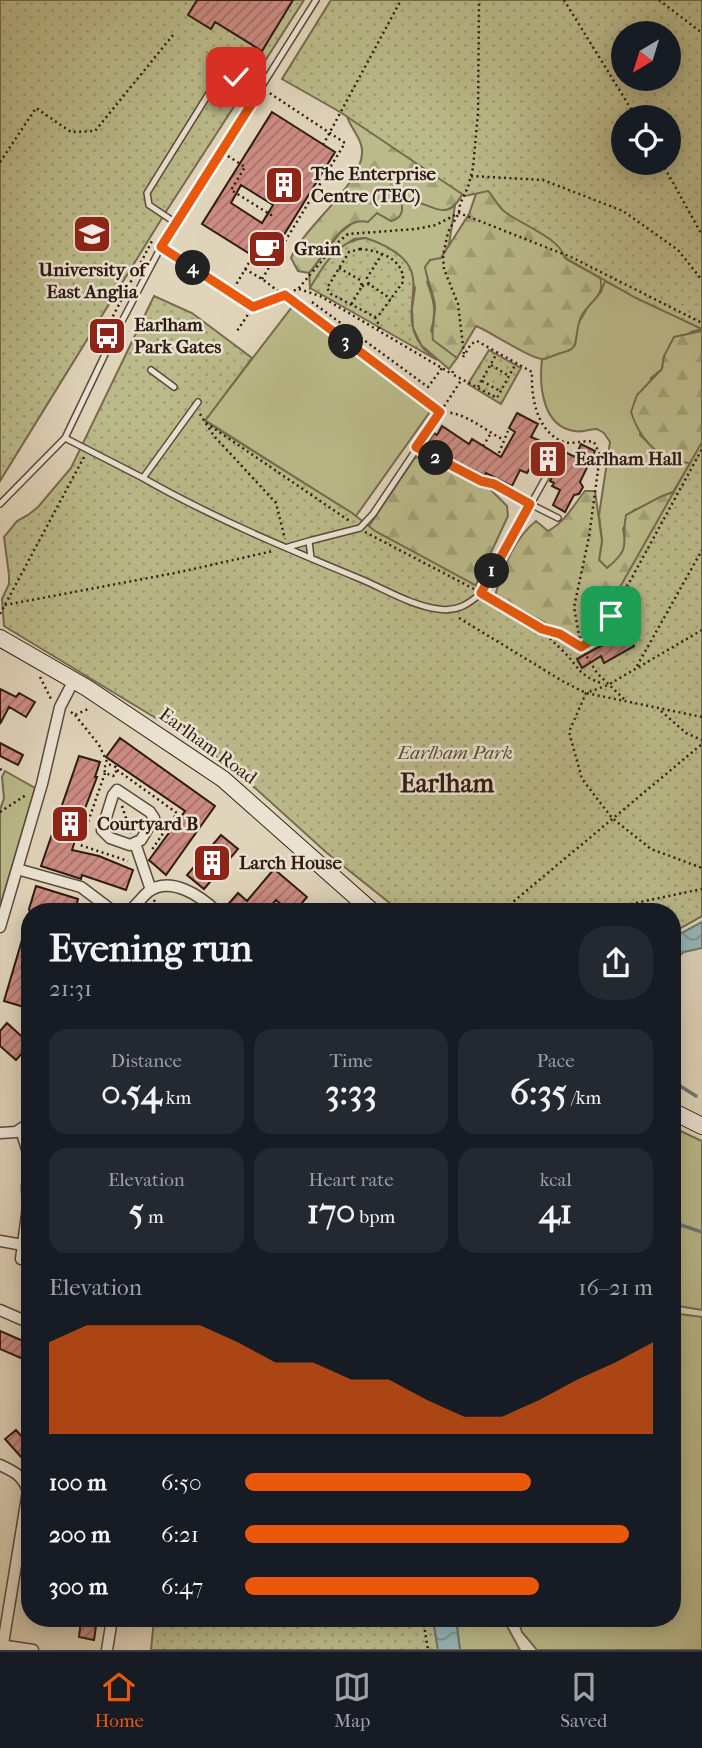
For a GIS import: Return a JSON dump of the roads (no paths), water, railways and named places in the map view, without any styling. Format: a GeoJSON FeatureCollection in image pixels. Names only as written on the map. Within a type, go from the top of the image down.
{"type":"FeatureCollection","features":[{"type":"Feature","properties":{"kind":"main road","name":"Earlham Road"},"geometry":{"type":"LineString","coordinates":[[0,638],[74,680],[223,779],[363,903]]}},
{"type":"Feature","properties":{"kind":"main road"},"geometry":{"type":"LineString","coordinates":[[681,1116],[702,1126]]}},
{"type":"Feature","properties":{"kind":"street"},"geometry":{"type":"LineString","coordinates":[[0,927],[42,784],[60,707],[74,680]]}},
{"type":"Feature","properties":{"kind":"street"},"geometry":{"type":"LineString","coordinates":[[117,790],[150,812],[154,818],[141,840],[135,843],[130,845],[110,838],[102,830],[117,790]]}},
{"type":"Feature","properties":{"kind":"street"},"geometry":{"type":"LineString","coordinates":[[135,843],[150,890]]}},
{"type":"Feature","properties":{"kind":"street"},"geometry":{"type":"LineString","coordinates":[[17,869],[81,887],[93,903]]}},
{"type":"Feature","properties":{"kind":"street"},"geometry":{"type":"LineString","coordinates":[[137,903],[150,890],[168,887],[182,888],[198,894],[208,903]]}},
{"type":"Feature","properties":{"kind":"street"},"geometry":{"type":"LineString","coordinates":[[0,1133],[21,1127]]}},
{"type":"Feature","properties":{"kind":"street"},"geometry":{"type":"LineString","coordinates":[[0,1241],[21,1244]]}},
{"type":"Feature","properties":{"kind":"street"},"geometry":{"type":"LineString","coordinates":[[0,1310],[21,1319]]}},
{"type":"Feature","properties":{"kind":"street"},"geometry":{"type":"LineString","coordinates":[[0,1465],[21,1476]]}},
{"type":"Feature","properties":{"kind":"street"},"geometry":{"type":"LineString","coordinates":[[21,1531],[1,1647],[33,1650]]}},
{"type":"Feature","properties":{"kind":"street"},"geometry":{"type":"LineString","coordinates":[[107,1650],[111,1627]]}},
{"type":"Feature","properties":{"kind":"lane"},"geometry":{"type":"LineString","coordinates":[[0,504],[65,438],[161,247],[316,0]]}},
{"type":"Feature","properties":{"kind":"lane"},"geometry":{"type":"LineString","coordinates":[[176,223],[149,205],[147,193],[219,77],[227,73],[259,92]]}},
{"type":"Feature","properties":{"kind":"lane"},"geometry":{"type":"LineString","coordinates":[[151,370],[174,387]]}},
{"type":"Feature","properties":{"kind":"lane"},"geometry":{"type":"LineString","coordinates":[[143,478],[198,402]]}},
{"type":"Feature","properties":{"kind":"lane"},"geometry":{"type":"LineString","coordinates":[[288,547],[360,528],[373,514],[439,414]]}},
{"type":"Feature","properties":{"kind":"lane"},"geometry":{"type":"LineString","coordinates":[[65,438],[208,512],[436,609],[462,608],[481,593],[550,470]]}},
{"type":"Feature","properties":{"kind":"lane"},"geometry":{"type":"LineString","coordinates":[[416,447],[558,518]]}},
{"type":"Feature","properties":{"kind":"lane"},"geometry":{"type":"LineString","coordinates":[[309,541],[311,558]]}},
{"type":"Feature","properties":{"kind":"lane"},"geometry":{"type":"LineString","coordinates":[[349,891],[354,903]]}},
{"type":"Feature","properties":{"kind":"water"},"geometry":{"type":"Polygon","coordinates":[[[702,922],[702,948],[681,954],[681,933],[702,922]]]}},
{"type":"Feature","properties":{"kind":"water"},"geometry":{"type":"Polygon","coordinates":[[[434,1627],[457,1627],[460,1650],[438,1650],[434,1627]]]}},
{"type":"Feature","properties":{"kind":"waterway"},"geometry":{"type":"LineString","coordinates":[[681,1087],[696,1096]]}},
{"type":"Feature","properties":{"kind":"waterway"},"geometry":{"type":"LineString","coordinates":[[681,1225],[702,1232]]}},
{"type":"Feature","properties":{"kind":"place","name":"The Enterprise Centre (TEC)"},"geometry":{"type":"Point","coordinates":[284,185]}},
{"type":"Feature","properties":{"kind":"place","name":"University of East Anglia"},"geometry":{"type":"Point","coordinates":[92,234]}},
{"type":"Feature","properties":{"kind":"place","name":"Grain"},"geometry":{"type":"Point","coordinates":[267,249]}},
{"type":"Feature","properties":{"kind":"place","name":"Earlham Park Gates"},"geometry":{"type":"Point","coordinates":[107,336]}},
{"type":"Feature","properties":{"kind":"place","name":"Earlham Hall"},"geometry":{"type":"Point","coordinates":[548,459]}},
{"type":"Feature","properties":{"kind":"place","name":"Courtyard B"},"geometry":{"type":"Point","coordinates":[70,824]}},
{"type":"Feature","properties":{"kind":"place","name":"Larch House"},"geometry":{"type":"Point","coordinates":[212,863]}},
{"type":"Feature","properties":{"kind":"district","name":"Earlham"},"geometry":{"type":"Point","coordinates":[447,783]}},
{"type":"Feature","properties":{"kind":"park label","name":"Earlham Park"},"geometry":{"type":"Point","coordinates":[455,753]}}]}
